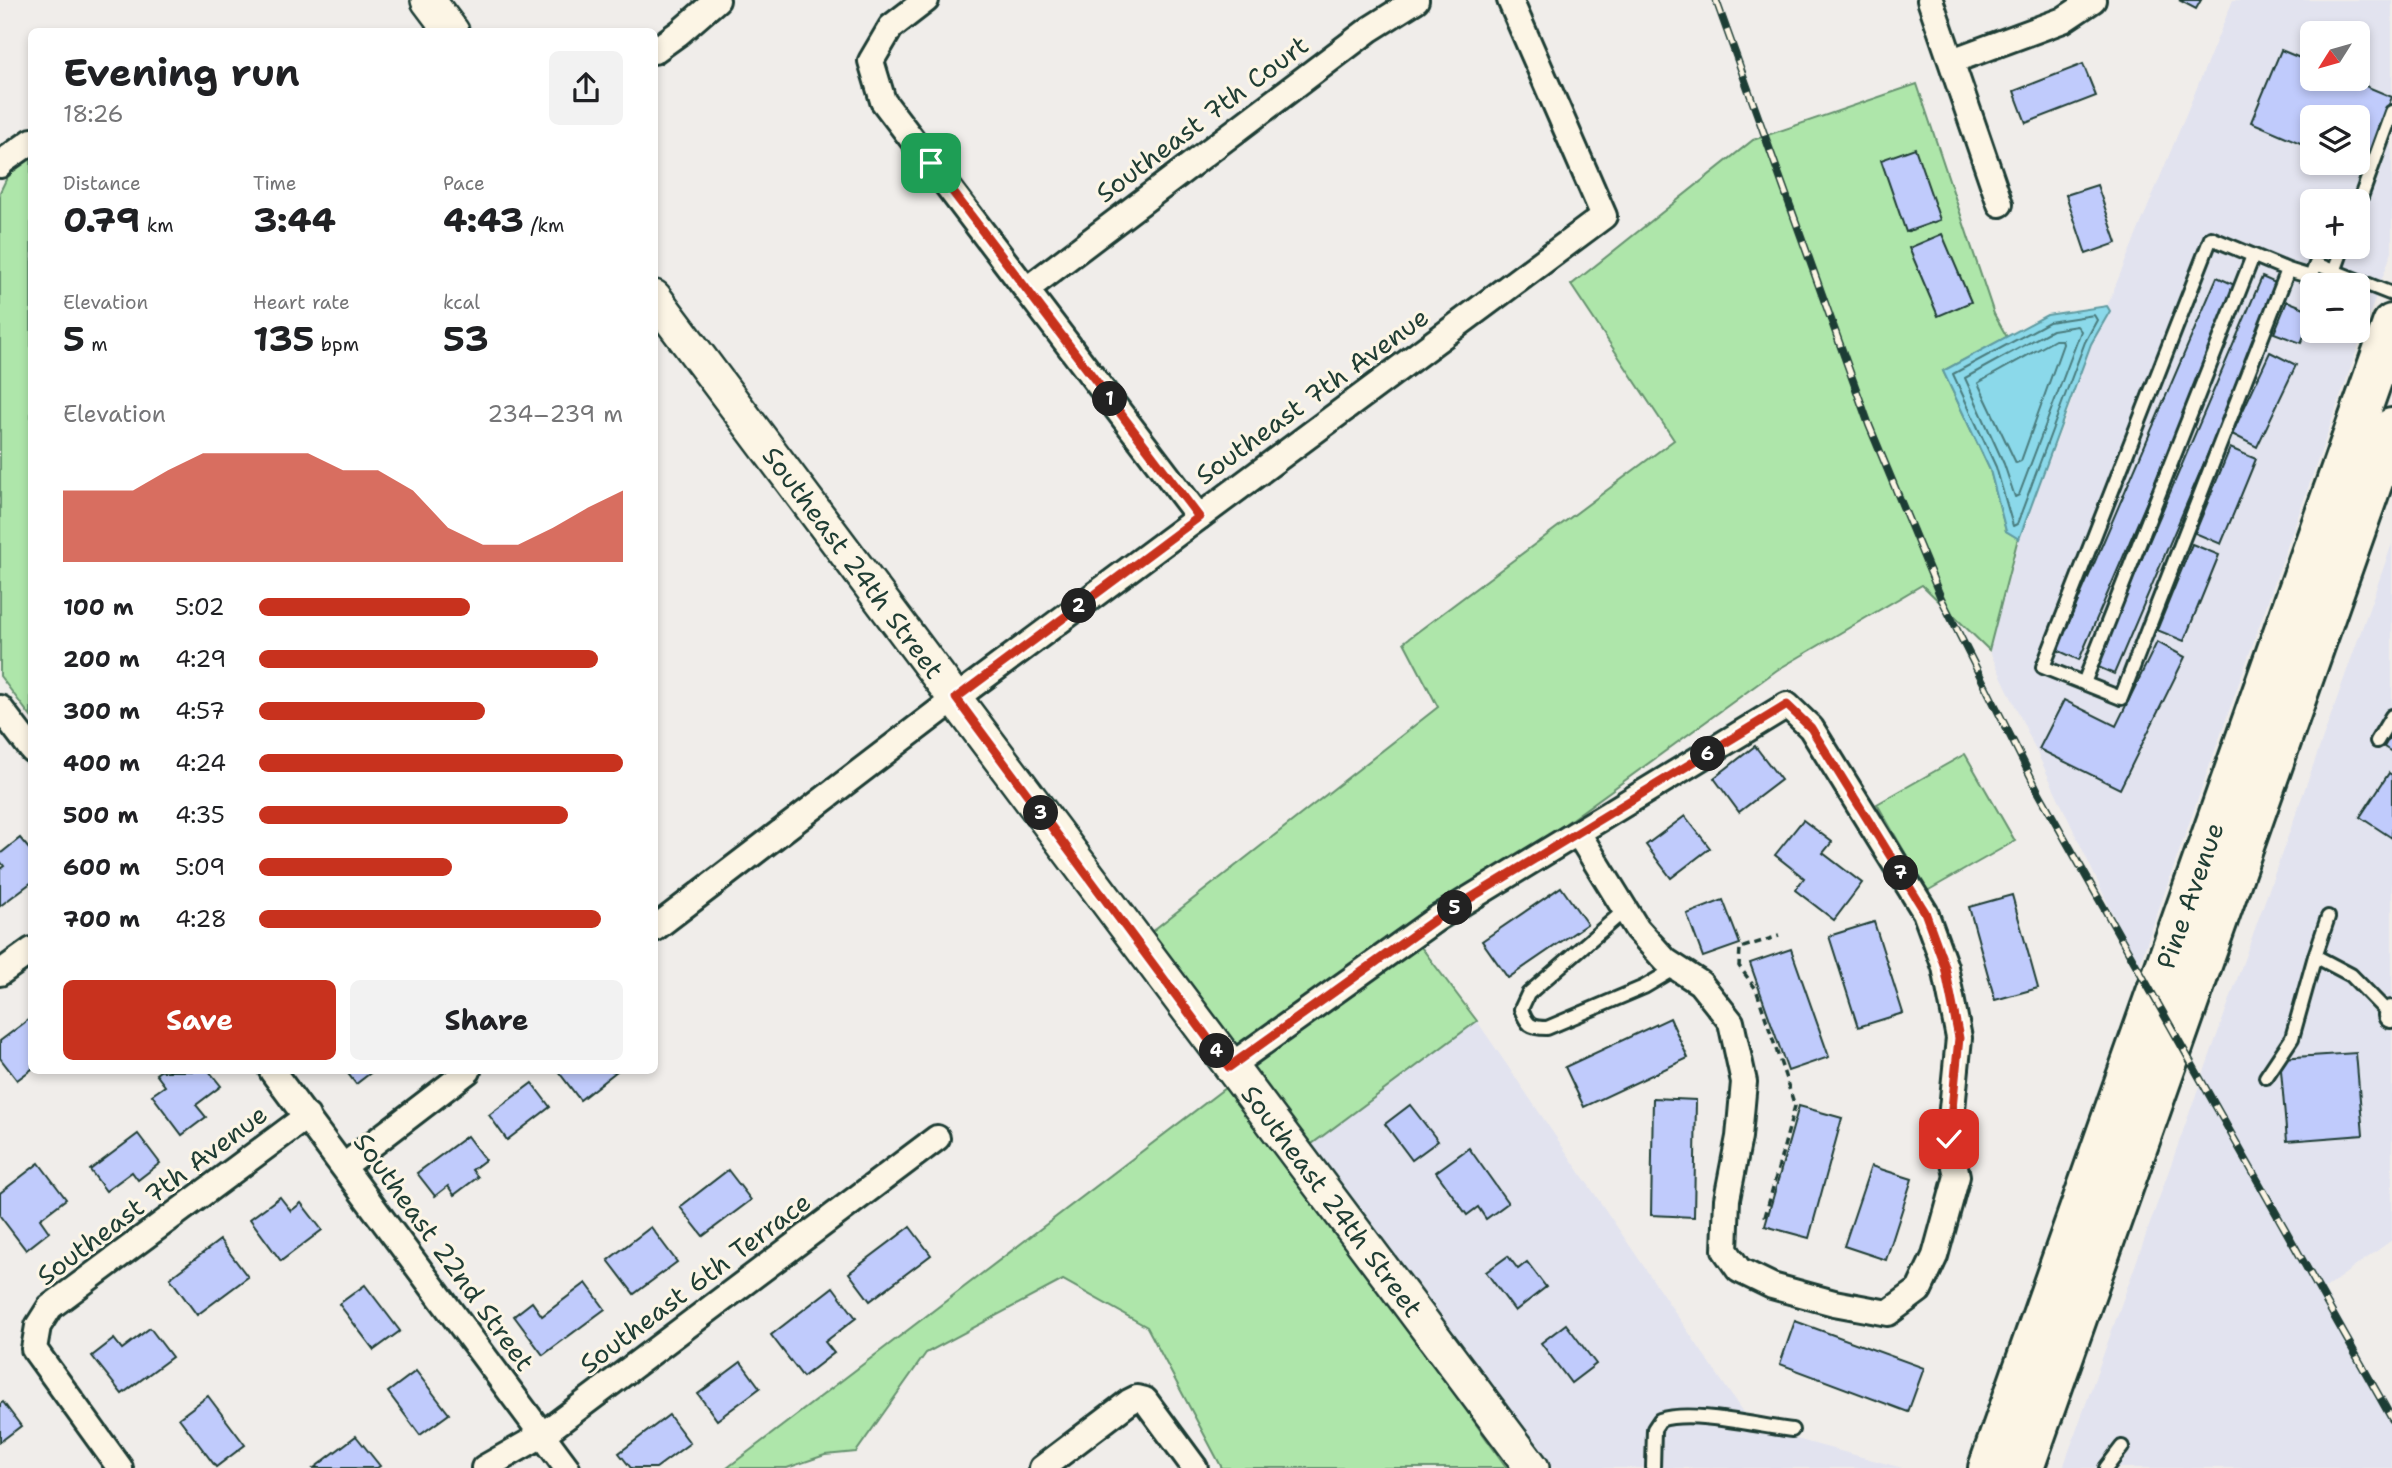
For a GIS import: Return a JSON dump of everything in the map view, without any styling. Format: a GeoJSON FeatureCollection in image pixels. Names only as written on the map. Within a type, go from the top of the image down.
{"type":"FeatureCollection","features":[{"type":"Feature","properties":{"kind":"highway","name":"Pine Avenue"},"geometry":{"type":"LineString","coordinates":[[1988,1468],[2392,324]]}},
{"type":"Feature","properties":{"kind":"highway","name":"Pine Avenue"},"geometry":{"type":"LineString","coordinates":[[2024,1468],[2392,428]]}},
{"type":"Feature","properties":{"kind":"street"},"geometry":{"type":"LineString","coordinates":[[428,0],[449,28]]}},
{"type":"Feature","properties":{"kind":"street"},"geometry":{"type":"LineString","coordinates":[[658,48],[717,0]]}},
{"type":"Feature","properties":{"kind":"street"},"geometry":{"type":"LineString","coordinates":[[926,0],[891,27],[871,61],[883,100],[1199,517]]}},
{"type":"Feature","properties":{"kind":"street","name":"Southeast 7th Court"},"geometry":{"type":"LineString","coordinates":[[1027,289],[1370,29],[1416,0]]}},
{"type":"Feature","properties":{"kind":"street","name":"Southeast 7th Avenue"},"geometry":{"type":"LineString","coordinates":[[658,921],[1604,216],[1510,0]]}},
{"type":"Feature","properties":{"kind":"street"},"geometry":{"type":"LineString","coordinates":[[1930,0],[2000,204]]}},
{"type":"Feature","properties":{"kind":"street"},"geometry":{"type":"LineString","coordinates":[[1952,61],[2063,20],[2094,0]]}},
{"type":"Feature","properties":{"kind":"street"},"geometry":{"type":"LineString","coordinates":[[0,166],[28,144]]}},
{"type":"Feature","properties":{"kind":"street","name":"Southeast 24th Street"},"geometry":{"type":"LineString","coordinates":[[658,302],[1532,1468]]}},
{"type":"Feature","properties":{"kind":"street"},"geometry":{"type":"LineString","coordinates":[[1229,1067],[1436,919],[1787,705],[1811,728],[1925,912],[1945,967],[1959,1038],[1949,1139],[1956,1176],[1935,1256],[1919,1290],[1888,1313],[1834,1303],[1772,1286],[1739,1270],[1725,1250],[1727,1199],[1739,1137],[1744,1083],[1731,1022],[1700,983],[1665,961],[1637,929],[1578,833]]}},
{"type":"Feature","properties":{"kind":"street"},"geometry":{"type":"LineString","coordinates":[[0,708],[28,745]]}},
{"type":"Feature","properties":{"kind":"street"},"geometry":{"type":"LineString","coordinates":[[0,973],[28,953]]}},
{"type":"Feature","properties":{"kind":"street","name":"Southeast 22nd Street"},"geometry":{"type":"LineString","coordinates":[[274,1074],[567,1468]]}},
{"type":"Feature","properties":{"kind":"street"},"geometry":{"type":"LineString","coordinates":[[344,1166],[464,1074]]}},
{"type":"Feature","properties":{"kind":"street","name":"Southeast 7th Avenue"},"geometry":{"type":"LineString","coordinates":[[120,1468],[34,1349],[38,1326],[50,1307],[307,1116]]}},
{"type":"Feature","properties":{"kind":"street","name":"Southeast 6th Terrace"},"geometry":{"type":"LineString","coordinates":[[484,1468],[542,1435],[937,1138]]}},
{"type":"Feature","properties":{"kind":"street"},"geometry":{"type":"LineString","coordinates":[[1042,1468],[1137,1398],[1145,1400],[1195,1468]]}},
{"type":"Feature","properties":{"kind":"lane"},"geometry":{"type":"LineString","coordinates":[[2364,189],[2392,112]]}},
{"type":"Feature","properties":{"kind":"lane"},"geometry":{"type":"LineString","coordinates":[[2288,270],[2121,698],[2043,667],[2211,238],[2288,270],[2311,277],[2316,264],[2392,294]]}},
{"type":"Feature","properties":{"kind":"lane"},"geometry":{"type":"LineString","coordinates":[[2084,683],[2253,256]]}},
{"type":"Feature","properties":{"kind":"lane"},"geometry":{"type":"LineString","coordinates":[[2334,272],[2339,259]]}},
{"type":"Feature","properties":{"kind":"lane"},"geometry":{"type":"LineString","coordinates":[[2377,741],[2392,716]]}},
{"type":"Feature","properties":{"kind":"lane"},"geometry":{"type":"LineString","coordinates":[[1625,910],[1528,994],[1521,1009],[1527,1024],[1533,1028],[1547,1028],[1644,987],[1676,968]]}},
{"type":"Feature","properties":{"kind":"lane"},"geometry":{"type":"LineString","coordinates":[[2266,1076],[2292,1038],[2328,917]]}},
{"type":"Feature","properties":{"kind":"lane"},"geometry":{"type":"LineString","coordinates":[[2315,956],[2351,975],[2392,1015]]}},
{"type":"Feature","properties":{"kind":"lane"},"geometry":{"type":"LineString","coordinates":[[1653,1468],[1654,1429],[1660,1420],[1669,1417],[1688,1416],[1792,1430]]}},
{"type":"Feature","properties":{"kind":"lane"},"geometry":{"type":"LineString","coordinates":[[2106,1468],[2122,1447]]}},
{"type":"Feature","properties":{"kind":"path"},"geometry":{"type":"LineString","coordinates":[[1765,1217],[1795,1107],[1756,989],[1739,966],[1740,948],[1779,936]]}},
{"type":"Feature","properties":{"kind":"shaded area"},"geometry":{"type":"Polygon","coordinates":[[[2233,0],[2392,0],[2392,251],[2370,313],[2370,273],[2300,273],[2300,343],[2359,343],[2138,968],[1989,650],[2018,538],[2065,420],[2091,344],[2110,311],[2107,306],[2233,0]]]}},
{"type":"Feature","properties":{"kind":"shaded area"},"geometry":{"type":"Polygon","coordinates":[[[2392,544],[2392,1240],[2324,1289],[2392,1411],[2392,1468],[2063,1468],[2392,544]]]}},
{"type":"Feature","properties":{"kind":"shaded area"},"geometry":{"type":"Polygon","coordinates":[[[1477,1021],[1753,1427],[1902,1468],[1546,1468],[1305,1149],[1477,1021]]]}},
{"type":"Feature","properties":{"kind":"green space"},"geometry":{"type":"Polygon","coordinates":[[[1917,84],[1994,314],[2007,337],[1943,371],[1990,470],[2006,531],[2018,538],[1989,650],[1922,585],[1777,670],[1412,935],[1477,1021],[1305,1149],[1146,936],[1438,707],[1404,642],[1674,440],[1571,285],[1753,140],[1917,84]]]}},
{"type":"Feature","properties":{"kind":"green space"},"geometry":{"type":"Polygon","coordinates":[[[28,152],[28,713],[0,676],[0,192],[15,161],[28,152]]]}},
{"type":"Feature","properties":{"kind":"green space"},"geometry":{"type":"Polygon","coordinates":[[[1965,754],[2015,841],[1927,891],[1877,804],[1965,754]]]}},
{"type":"Feature","properties":{"kind":"green space"},"geometry":{"type":"Polygon","coordinates":[[[1229,1085],[1346,1241],[1507,1468],[1222,1468],[1147,1327],[1063,1280],[926,1353],[856,1452],[825,1455],[787,1468],[727,1468],[1229,1085]]]}},
{"type":"Feature","properties":{"kind":"water"},"geometry":{"type":"Polygon","coordinates":[[[2107,306],[2110,311],[2091,344],[2019,539],[2006,531],[1990,470],[1943,371],[2047,315],[2107,306]]]}},
{"type":"Feature","properties":{"kind":"building"},"geometry":{"type":"Polygon","coordinates":[[[2179,0],[2201,0],[2196,9],[2179,0]]]}},
{"type":"Feature","properties":{"kind":"building"},"geometry":{"type":"Polygon","coordinates":[[[2281,50],[2300,58],[2300,91],[2370,91],[2370,88],[2392,97],[2370,152],[2370,105],[2300,105],[2300,143],[2251,122],[2281,50]]]}},
{"type":"Feature","properties":{"kind":"building"},"geometry":{"type":"Polygon","coordinates":[[[2083,64],[2096,96],[2026,123],[2014,91],[2083,64]]]}},
{"type":"Feature","properties":{"kind":"building"},"geometry":{"type":"Polygon","coordinates":[[[1915,148],[1940,220],[1906,232],[1881,160],[1915,148]]]}},
{"type":"Feature","properties":{"kind":"building"},"geometry":{"type":"Polygon","coordinates":[[[2097,185],[2117,243],[2086,254],[2066,195],[2097,185]]]}},
{"type":"Feature","properties":{"kind":"building"},"geometry":{"type":"Polygon","coordinates":[[[1942,234],[1971,302],[1938,316],[1909,248],[1942,234]]]}},
{"type":"Feature","properties":{"kind":"building"},"geometry":{"type":"Polygon","coordinates":[[[2217,277],[2239,287],[2079,660],[2057,650],[2217,277]]]}},
{"type":"Feature","properties":{"kind":"building"},"geometry":{"type":"Polygon","coordinates":[[[2262,277],[2280,285],[2114,674],[2096,666],[2262,277]]]}},
{"type":"Feature","properties":{"kind":"building"},"geometry":{"type":"Polygon","coordinates":[[[2287,301],[2300,306],[2300,343],[2274,333],[2287,301]]]}},
{"type":"Feature","properties":{"kind":"building"},"geometry":{"type":"Polygon","coordinates":[[[2270,352],[2296,365],[2257,447],[2232,434],[2270,352]]]}},
{"type":"Feature","properties":{"kind":"building"},"geometry":{"type":"Polygon","coordinates":[[[2230,448],[2256,459],[2221,544],[2195,533],[2230,448]]]}},
{"type":"Feature","properties":{"kind":"building"},"geometry":{"type":"Polygon","coordinates":[[[2192,544],[2219,555],[2184,641],[2157,630],[2192,544]]]}},
{"type":"Feature","properties":{"kind":"building"},"geometry":{"type":"Polygon","coordinates":[[[2157,642],[2185,657],[2120,789],[2039,749],[2064,700],[2116,726],[2157,642]]]}},
{"type":"Feature","properties":{"kind":"building"},"geometry":{"type":"Polygon","coordinates":[[[2392,733],[2392,752],[2384,747],[2392,733]]]}},
{"type":"Feature","properties":{"kind":"building"},"geometry":{"type":"Polygon","coordinates":[[[1755,746],[1781,780],[1739,812],[1714,778],[1755,746]]]}},
{"type":"Feature","properties":{"kind":"building"},"geometry":{"type":"Polygon","coordinates":[[[2389,773],[2392,775],[2392,838],[2360,817],[2389,773]]]}},
{"type":"Feature","properties":{"kind":"building"},"geometry":{"type":"Polygon","coordinates":[[[1685,816],[1710,848],[1671,878],[1646,845],[1685,816]]]}},
{"type":"Feature","properties":{"kind":"building"},"geometry":{"type":"Polygon","coordinates":[[[1803,820],[1832,842],[1823,853],[1862,883],[1834,920],[1795,890],[1804,878],[1775,855],[1803,820]]]}},
{"type":"Feature","properties":{"kind":"building"},"geometry":{"type":"Polygon","coordinates":[[[20,838],[28,848],[28,885],[0,906],[0,869],[4,866],[0,861],[0,854],[20,838]]]}},
{"type":"Feature","properties":{"kind":"building"},"geometry":{"type":"Polygon","coordinates":[[[1561,887],[1587,924],[1508,978],[1482,941],[1561,887]]]}},
{"type":"Feature","properties":{"kind":"building"},"geometry":{"type":"Polygon","coordinates":[[[2012,895],[2038,988],[1995,1000],[1969,907],[2012,895]]]}},
{"type":"Feature","properties":{"kind":"building"},"geometry":{"type":"Polygon","coordinates":[[[1723,900],[1740,944],[1703,957],[1687,914],[1723,900]]]}},
{"type":"Feature","properties":{"kind":"building"},"geometry":{"type":"Polygon","coordinates":[[[1874,922],[1903,1013],[1858,1027],[1829,936],[1874,922]]]}},
{"type":"Feature","properties":{"kind":"building"},"geometry":{"type":"Polygon","coordinates":[[[1791,949],[1829,1057],[1788,1071],[1750,963],[1791,949]]]}},
{"type":"Feature","properties":{"kind":"building"},"geometry":{"type":"Polygon","coordinates":[[[1670,1018],[1688,1058],[1584,1107],[1565,1067],[1670,1018]]]}},
{"type":"Feature","properties":{"kind":"building"},"geometry":{"type":"Polygon","coordinates":[[[28,1020],[28,1072],[17,1080],[0,1058],[0,1041],[28,1020]]]}},
{"type":"Feature","properties":{"kind":"building"},"geometry":{"type":"Polygon","coordinates":[[[2356,1053],[2363,1135],[2287,1141],[2280,1058],[2356,1053]]]}},
{"type":"Feature","properties":{"kind":"building"},"geometry":{"type":"Polygon","coordinates":[[[156,1074],[211,1074],[221,1086],[196,1105],[206,1117],[182,1135],[152,1095],[165,1086],[156,1074]]]}},
{"type":"Feature","properties":{"kind":"building"},"geometry":{"type":"Polygon","coordinates":[[[348,1074],[369,1074],[356,1084],[348,1074]]]}},
{"type":"Feature","properties":{"kind":"building"},"geometry":{"type":"Polygon","coordinates":[[[560,1074],[613,1074],[580,1100],[560,1074]]]}},
{"type":"Feature","properties":{"kind":"building"},"geometry":{"type":"Polygon","coordinates":[[[532,1083],[550,1107],[507,1140],[489,1115],[532,1083]]]}},
{"type":"Feature","properties":{"kind":"building"},"geometry":{"type":"Polygon","coordinates":[[[1653,1098],[1696,1100],[1694,1217],[1651,1215],[1653,1098]]]}},
{"type":"Feature","properties":{"kind":"building"},"geometry":{"type":"Polygon","coordinates":[[[1410,1105],[1438,1141],[1412,1160],[1385,1124],[1410,1105]]]}},
{"type":"Feature","properties":{"kind":"building"},"geometry":{"type":"Polygon","coordinates":[[[1799,1106],[1842,1118],[1809,1238],[1765,1226],[1799,1106]]]}},
{"type":"Feature","properties":{"kind":"building"},"geometry":{"type":"Polygon","coordinates":[[[138,1134],[160,1163],[138,1180],[132,1172],[106,1191],[90,1170],[138,1134]]]}},
{"type":"Feature","properties":{"kind":"building"},"geometry":{"type":"Polygon","coordinates":[[[467,1136],[485,1160],[472,1170],[478,1177],[454,1195],[448,1186],[435,1196],[417,1173],[467,1136]]]}},
{"type":"Feature","properties":{"kind":"building"},"geometry":{"type":"Polygon","coordinates":[[[1469,1148],[1508,1203],[1486,1219],[1478,1207],[1467,1215],[1436,1172],[1469,1148]]]}},
{"type":"Feature","properties":{"kind":"building"},"geometry":{"type":"Polygon","coordinates":[[[39,1163],[66,1199],[40,1219],[49,1232],[26,1250],[0,1216],[0,1193],[39,1163]]]}},
{"type":"Feature","properties":{"kind":"building"},"geometry":{"type":"Polygon","coordinates":[[[1871,1166],[1912,1179],[1886,1260],[1844,1246],[1871,1166]]]}},
{"type":"Feature","properties":{"kind":"building"},"geometry":{"type":"Polygon","coordinates":[[[728,1170],[751,1200],[703,1236],[680,1207],[728,1170]]]}},
{"type":"Feature","properties":{"kind":"building"},"geometry":{"type":"Polygon","coordinates":[[[280,1197],[291,1211],[301,1203],[322,1230],[281,1261],[250,1219],[280,1197]]]}},
{"type":"Feature","properties":{"kind":"building"},"geometry":{"type":"Polygon","coordinates":[[[651,1227],[677,1262],[634,1294],[608,1260],[651,1227]]]}},
{"type":"Feature","properties":{"kind":"building"},"geometry":{"type":"Polygon","coordinates":[[[910,1227],[931,1255],[870,1301],[849,1273],[910,1227]]]}},
{"type":"Feature","properties":{"kind":"building"},"geometry":{"type":"Polygon","coordinates":[[[220,1240],[248,1277],[197,1315],[170,1278],[220,1240]]]}},
{"type":"Feature","properties":{"kind":"building"},"geometry":{"type":"Polygon","coordinates":[[[1508,1256],[1518,1269],[1527,1262],[1546,1287],[1515,1311],[1486,1272],[1508,1256]]]}},
{"type":"Feature","properties":{"kind":"building"},"geometry":{"type":"Polygon","coordinates":[[[586,1283],[605,1309],[543,1355],[514,1316],[532,1302],[542,1316],[586,1283]]]}},
{"type":"Feature","properties":{"kind":"building"},"geometry":{"type":"Polygon","coordinates":[[[365,1285],[400,1331],[374,1350],[339,1304],[365,1285]]]}},
{"type":"Feature","properties":{"kind":"building"},"geometry":{"type":"Polygon","coordinates":[[[833,1287],[856,1318],[825,1342],[834,1353],[803,1377],[771,1335],[833,1287]]]}},
{"type":"Feature","properties":{"kind":"building"},"geometry":{"type":"Polygon","coordinates":[[[1795,1321],[1924,1368],[1908,1412],[1780,1364],[1795,1321]]]}},
{"type":"Feature","properties":{"kind":"building"},"geometry":{"type":"Polygon","coordinates":[[[1566,1324],[1596,1364],[1571,1383],[1541,1343],[1566,1324]]]}},
{"type":"Feature","properties":{"kind":"building"},"geometry":{"type":"Polygon","coordinates":[[[150,1328],[172,1357],[122,1394],[92,1356],[114,1339],[122,1349],[150,1328]]]}},
{"type":"Feature","properties":{"kind":"building"},"geometry":{"type":"Polygon","coordinates":[[[741,1362],[760,1388],[717,1420],[698,1394],[741,1362]]]}},
{"type":"Feature","properties":{"kind":"building"},"geometry":{"type":"Polygon","coordinates":[[[416,1371],[449,1414],[420,1435],[388,1392],[416,1371]]]}},
{"type":"Feature","properties":{"kind":"building"},"geometry":{"type":"Polygon","coordinates":[[[208,1396],[245,1445],[216,1467],[179,1418],[208,1396]]]}},
{"type":"Feature","properties":{"kind":"building"},"geometry":{"type":"Polygon","coordinates":[[[3,1402],[21,1426],[0,1442],[0,1404],[3,1402]]]}},
{"type":"Feature","properties":{"kind":"building"},"geometry":{"type":"Polygon","coordinates":[[[669,1415],[690,1443],[656,1468],[631,1468],[619,1453],[669,1415]]]}},
{"type":"Feature","properties":{"kind":"building"},"geometry":{"type":"Polygon","coordinates":[[[356,1436],[380,1466],[314,1468],[356,1436]]]}},
{"type":"Feature","properties":{"kind":"railway"},"geometry":{"type":"LineString","coordinates":[[1716,0],[1869,425],[1941,598],[2038,791],[2392,1419]]}},
{"type":"Feature","properties":{"kind":"route"},"geometry":{"type":"LineString","coordinates":[[931,163],[1199,517],[956,698],[1229,1067],[1436,919],[1787,705],[1811,728],[1925,912],[1945,967],[1959,1038],[1949,1139]]}}]}
